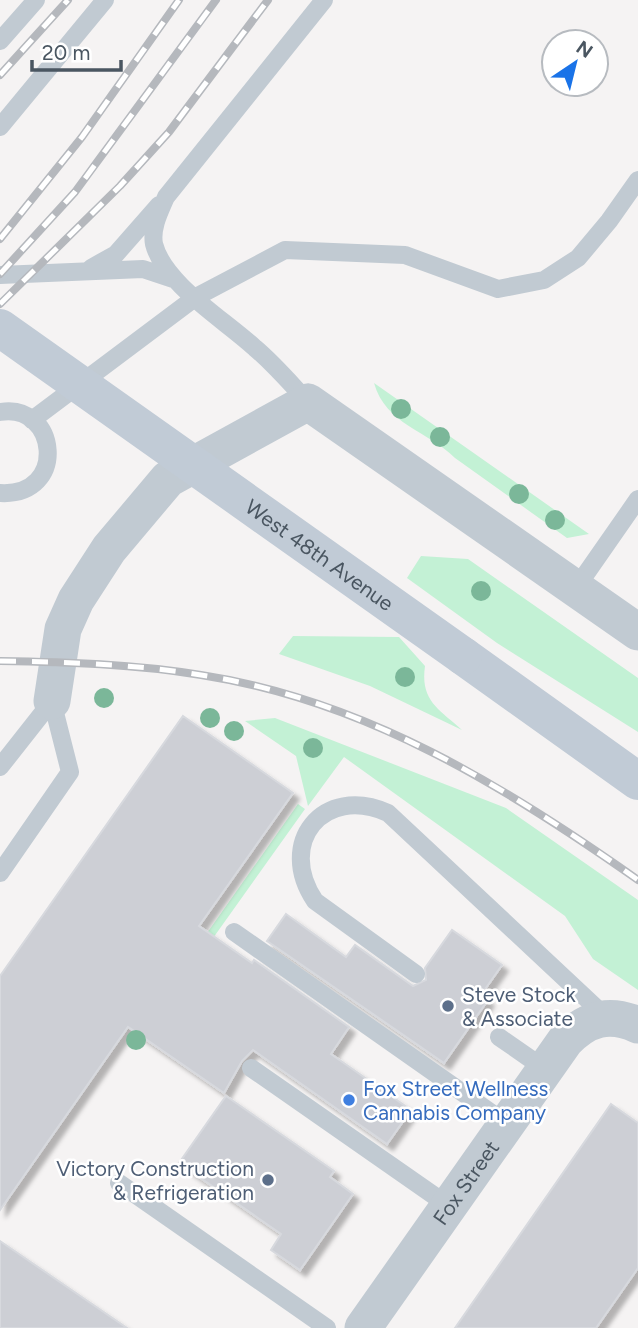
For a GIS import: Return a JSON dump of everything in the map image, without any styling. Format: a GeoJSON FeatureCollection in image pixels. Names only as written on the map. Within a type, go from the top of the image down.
{"type":"FeatureCollection","features":[{"type":"Feature","properties":{"kind":"street","name":"West 48th Avenue"},"geometry":{"type":"LineString","coordinates":[[0,328],[638,781]]}},
{"type":"Feature","properties":{"kind":"street"},"geometry":{"type":"LineString","coordinates":[[52,701],[63,629],[76,600],[109,550],[168,479],[309,402],[638,632]]}},
{"type":"Feature","properties":{"kind":"street","name":"Fox Street"},"geometry":{"type":"LineString","coordinates":[[363,1328],[576,1029],[621,1021]]}},
{"type":"Feature","properties":{"kind":"lane"},"geometry":{"type":"LineString","coordinates":[[0,41],[36,0]]}},
{"type":"Feature","properties":{"kind":"lane"},"geometry":{"type":"LineString","coordinates":[[0,127],[105,0]]}},
{"type":"Feature","properties":{"kind":"lane"},"geometry":{"type":"LineString","coordinates":[[86,270],[116,254],[166,197],[324,0]]}},
{"type":"Feature","properties":{"kind":"lane"},"geometry":{"type":"LineString","coordinates":[[32,420],[196,297],[285,250],[405,255],[498,289],[544,280],[578,258],[638,180]]}},
{"type":"Feature","properties":{"kind":"lane"},"geometry":{"type":"LineString","coordinates":[[166,197],[158,214],[153,240],[159,258],[179,283]]}},
{"type":"Feature","properties":{"kind":"lane"},"geometry":{"type":"LineString","coordinates":[[0,275],[143,269],[165,275],[179,283],[257,349],[309,402]]}},
{"type":"Feature","properties":{"kind":"lane"},"geometry":{"type":"LineString","coordinates":[[0,412],[20,413],[32,420],[48,443],[45,470],[26,490],[0,493]]}},
{"type":"Feature","properties":{"kind":"lane"},"geometry":{"type":"LineString","coordinates":[[576,588],[638,499]]}},
{"type":"Feature","properties":{"kind":"lane"},"geometry":{"type":"LineString","coordinates":[[0,767],[52,701]]}},
{"type":"Feature","properties":{"kind":"lane"},"geometry":{"type":"LineString","coordinates":[[0,873],[70,772],[52,701]]}},
{"type":"Feature","properties":{"kind":"lane"},"geometry":{"type":"LineString","coordinates":[[0,741],[20,742]]}},
{"type":"Feature","properties":{"kind":"lane"},"geometry":{"type":"LineString","coordinates":[[416,974],[315,901],[304,885],[300,849],[307,832],[318,818],[334,808],[352,804],[370,805],[388,813],[621,1021]]}},
{"type":"Feature","properties":{"kind":"lane"},"geometry":{"type":"LineString","coordinates":[[234,932],[507,1124]]}},
{"type":"Feature","properties":{"kind":"lane"},"geometry":{"type":"LineString","coordinates":[[499,1037],[545,1069]]}},
{"type":"Feature","properties":{"kind":"lane"},"geometry":{"type":"LineString","coordinates":[[251,1068],[449,1206]]}},
{"type":"Feature","properties":{"kind":"lane"},"geometry":{"type":"LineString","coordinates":[[119,1182],[327,1328]]}},
{"type":"Feature","properties":{"kind":"green space"},"geometry":{"type":"Polygon","coordinates":[[[374,383],[589,534],[567,538],[444,448],[398,418],[380,397],[374,383]]]}},
{"type":"Feature","properties":{"kind":"green space"},"geometry":{"type":"Polygon","coordinates":[[[421,556],[468,559],[638,678],[638,732],[497,643],[407,578],[421,556]]]}},
{"type":"Feature","properties":{"kind":"green space"},"geometry":{"type":"Polygon","coordinates":[[[293,636],[399,637],[425,666],[425,688],[428,696],[439,710],[462,730],[370,686],[279,654],[293,636]]]}},
{"type":"Feature","properties":{"kind":"green space"},"geometry":{"type":"Polygon","coordinates":[[[275,718],[506,808],[638,900],[638,990],[593,959],[565,916],[344,757],[308,806],[296,756],[245,721],[275,718]]]}},
{"type":"Feature","properties":{"kind":"green space"},"geometry":{"type":"Polygon","coordinates":[[[298,804],[305,809],[149,1028],[143,1024],[298,804]]]}},
{"type":"Feature","properties":{"kind":"building"},"geometry":{"type":"Polygon","coordinates":[[[183,716],[293,793],[199,926],[252,963],[254,960],[349,1027],[331,1054],[411,1110],[387,1144],[253,1050],[242,1061],[224,1093],[128,1027],[0,1210],[0,976],[183,716]]]}},
{"type":"Feature","properties":{"kind":"building"},"geometry":{"type":"Polygon","coordinates":[[[286,914],[346,957],[355,945],[413,986],[426,980],[425,968],[452,930],[502,965],[481,995],[488,1000],[444,1063],[267,941],[286,914]]]}},
{"type":"Feature","properties":{"kind":"building"},"geometry":{"type":"Polygon","coordinates":[[[226,1096],[334,1171],[330,1177],[353,1194],[300,1270],[271,1250],[281,1234],[179,1163],[226,1096]]]}},
{"type":"Feature","properties":{"kind":"building"},"geometry":{"type":"Polygon","coordinates":[[[611,1104],[638,1123],[638,1268],[596,1328],[455,1328],[611,1104]]]}},
{"type":"Feature","properties":{"kind":"building"},"geometry":{"type":"Polygon","coordinates":[[[0,1241],[127,1328],[0,1328],[0,1241]]]}},
{"type":"Feature","properties":{"kind":"railway"},"geometry":{"type":"LineString","coordinates":[[0,75],[68,0]]}},
{"type":"Feature","properties":{"kind":"railway"},"geometry":{"type":"LineString","coordinates":[[0,239],[82,137],[179,0]]}},
{"type":"Feature","properties":{"kind":"railway"},"geometry":{"type":"LineString","coordinates":[[0,274],[75,192],[216,0]]}},
{"type":"Feature","properties":{"kind":"railway"},"geometry":{"type":"LineString","coordinates":[[0,304],[120,186],[169,132],[268,0]]}},
{"type":"Feature","properties":{"kind":"railway"},"geometry":{"type":"LineString","coordinates":[[0,661],[100,664],[176,671],[261,687],[319,704],[376,726],[484,780],[588,845],[638,880]]}},
{"type":"Feature","properties":{"kind":"place","name":"Steve Stock & Associate"},"geometry":{"type":"Point","coordinates":[448,1006]}},
{"type":"Feature","properties":{"kind":"place","name":"Fox Street Wellness Cannabis Company"},"geometry":{"type":"Point","coordinates":[349,1100]}},
{"type":"Feature","properties":{"kind":"place","name":"Victory Construction & Refrigeration"},"geometry":{"type":"Point","coordinates":[268,1180]}}]}
